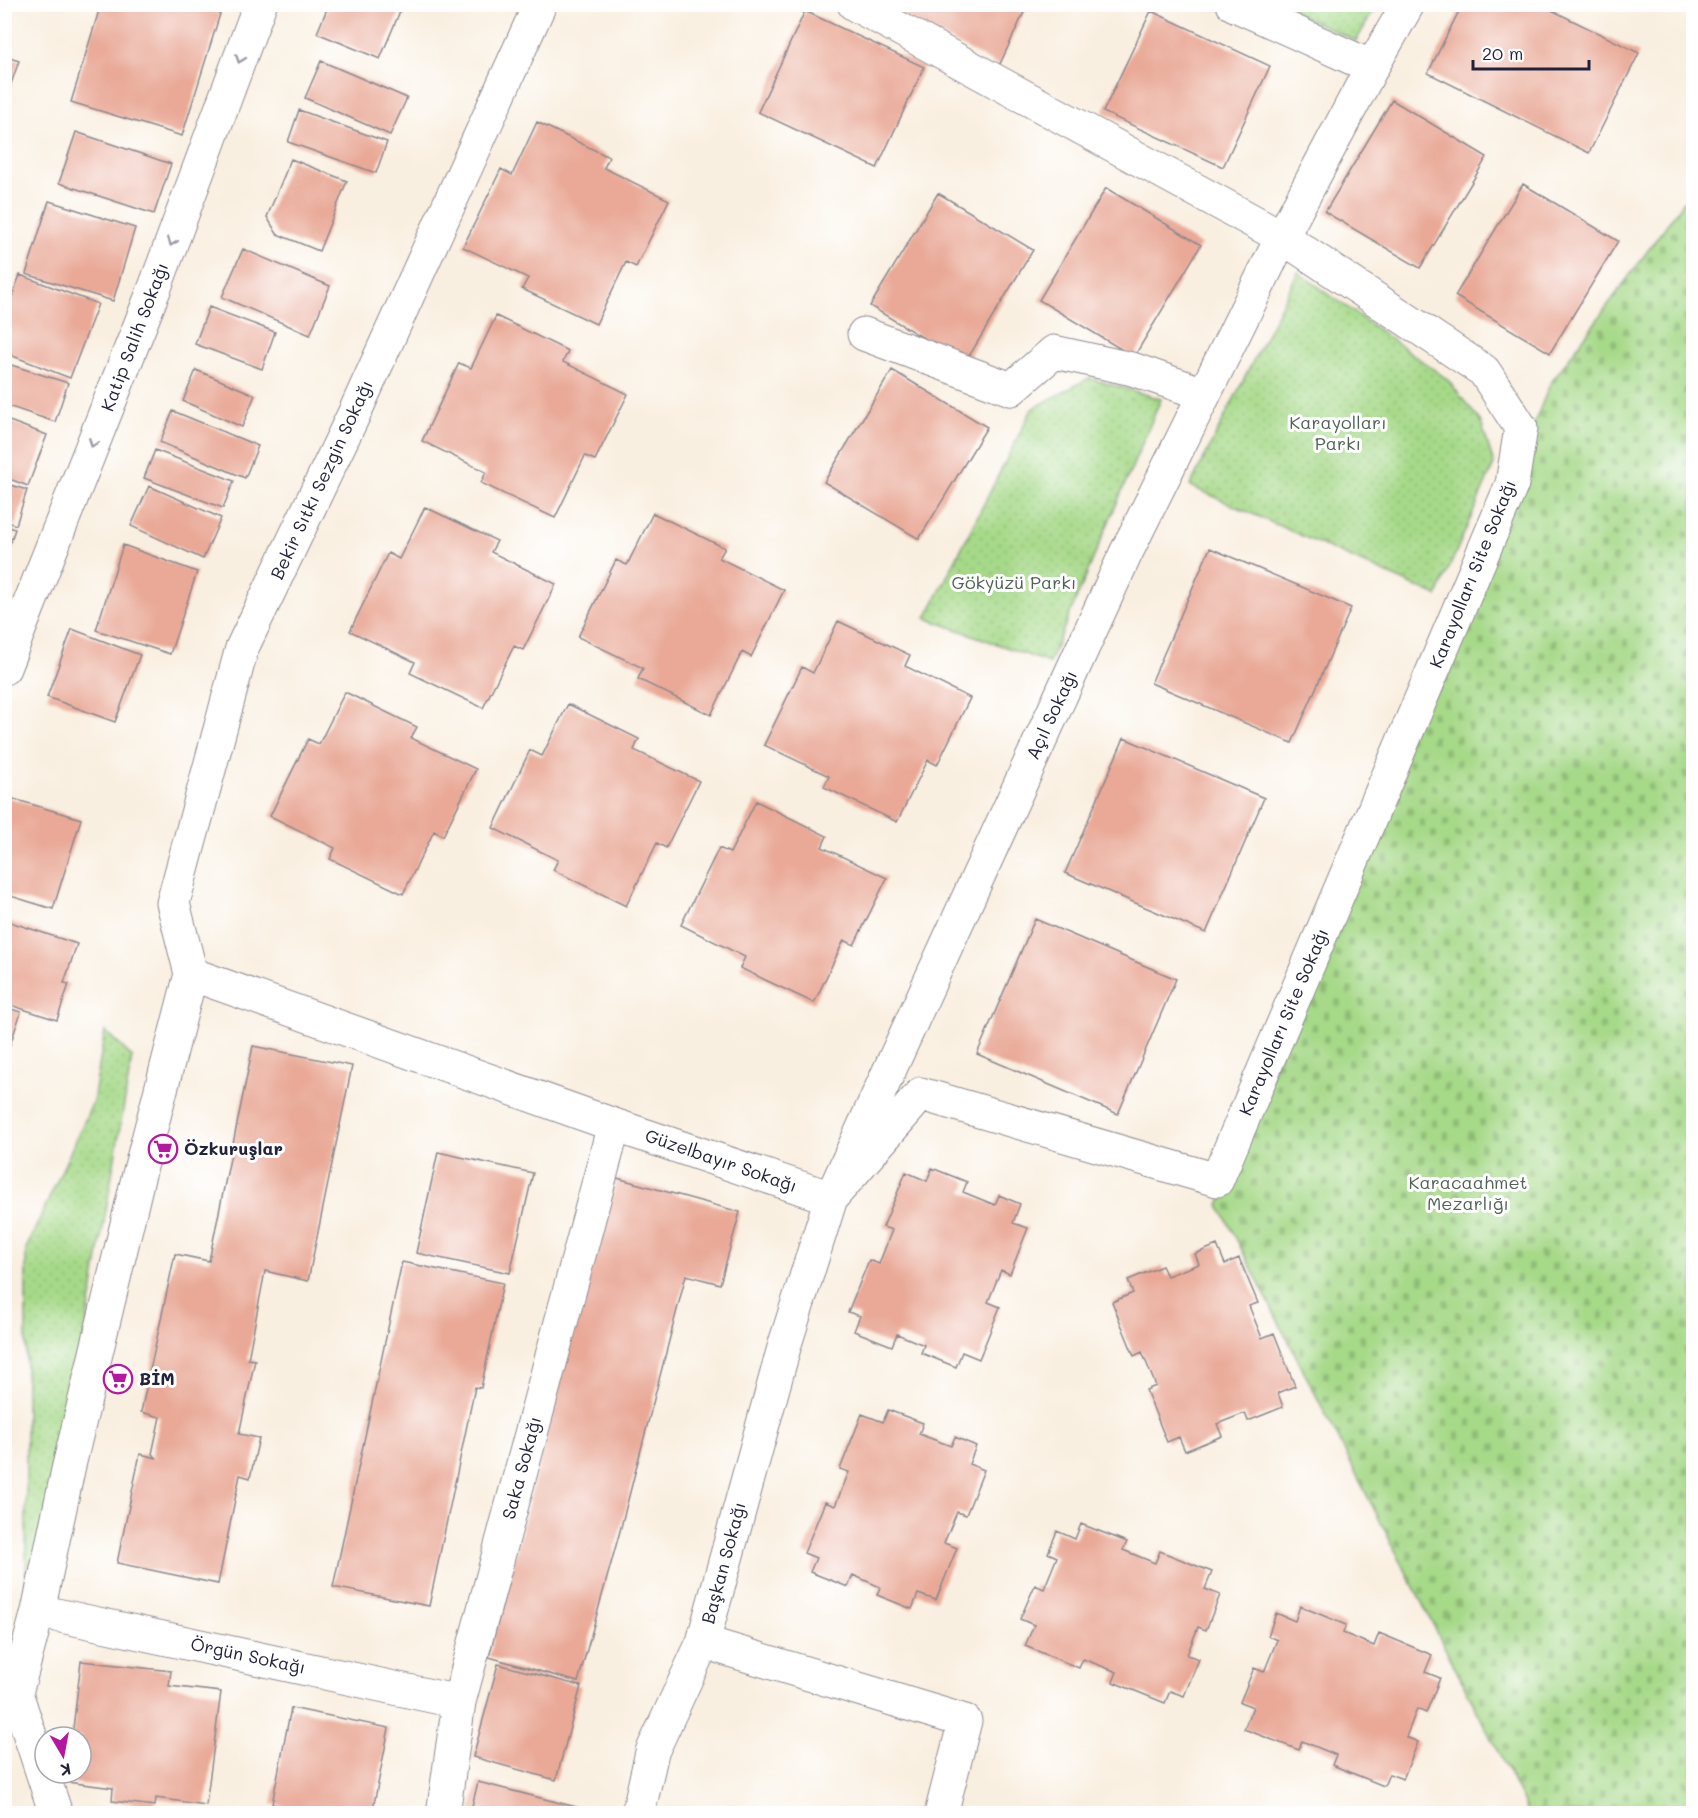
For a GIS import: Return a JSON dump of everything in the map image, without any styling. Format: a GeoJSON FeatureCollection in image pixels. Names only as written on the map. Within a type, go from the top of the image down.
{"type":"FeatureCollection","features":[{"type":"Feature","properties":{"kind":"street","name":"Katip Salih Sokağı"},"geometry":{"type":"LineString","coordinates":[[4,668],[154,290],[260,4]]}},
{"type":"Feature","properties":{"kind":"street","name":"Bekir Sıtkı Sezgin Sokağı"},"geometry":{"type":"LineString","coordinates":[[191,974],[173,903],[242,648],[359,403],[540,4]]}},
{"type":"Feature","properties":{"kind":"street","name":"Karayolları Site Sokağı"},"geometry":{"type":"LineString","coordinates":[[831,1198],[921,1094],[1217,1180],[1512,484],[1521,428],[1485,370],[1282,237],[854,4]]}},
{"type":"Feature","properties":{"kind":"street"},"geometry":{"type":"LineString","coordinates":[[1233,4],[1372,67]]}},
{"type":"Feature","properties":{"kind":"street"},"geometry":{"type":"LineString","coordinates":[[1282,237],[1408,4]]}},
{"type":"Feature","properties":{"kind":"street","name":"Açıl Sokağı"},"geometry":{"type":"LineString","coordinates":[[831,1198],[1121,564],[1282,237]]}},
{"type":"Feature","properties":{"kind":"street"},"geometry":{"type":"LineString","coordinates":[[864,334],[1011,389],[1054,352],[1132,369],[1204,394]]}},
{"type":"Feature","properties":{"kind":"street","name":"Güzelbayır Sokağı"},"geometry":{"type":"LineString","coordinates":[[191,974],[614,1125],[831,1198]]}},
{"type":"Feature","properties":{"kind":"street"},"geometry":{"type":"LineString","coordinates":[[56,1814],[10,1700],[38,1611],[78,1425],[138,1178],[191,974]]}},
{"type":"Feature","properties":{"kind":"street","name":"Saka Sokağı"},"geometry":{"type":"LineString","coordinates":[[443,1814],[459,1702],[614,1125]]}},
{"type":"Feature","properties":{"kind":"street","name":"Başkan Sokağı"},"geometry":{"type":"LineString","coordinates":[[831,1198],[784,1344],[703,1642],[965,1720],[941,1814]]}},
{"type":"Feature","properties":{"kind":"street","name":"Örgün Sokağı"},"geometry":{"type":"LineString","coordinates":[[38,1611],[459,1702]]}},
{"type":"Feature","properties":{"kind":"street"},"geometry":{"type":"LineString","coordinates":[[638,1814],[652,1752],[703,1642]]}},
{"type":"Feature","properties":{"kind":"green space"},"geometry":{"type":"Polygon","coordinates":[[[1377,4],[1356,41],[1279,5],[1377,4]]]}},
{"type":"Feature","properties":{"kind":"green space","name":"Karacaahmet Mezarlığı"},"geometry":{"type":"Polygon","coordinates":[[[1693,189],[1693,1813],[1527,1813],[1523,1801],[1219,1205],[1550,384],[1693,189]]]}},
{"type":"Feature","properties":{"kind":"green space","name":"Karayolları Parkı"},"geometry":{"type":"Polygon","coordinates":[[[1298,272],[1447,379],[1481,422],[1494,464],[1437,596],[1190,486],[1298,272]]]}},
{"type":"Feature","properties":{"kind":"green space","name":"Gökyüzü Parkı"},"geometry":{"type":"Polygon","coordinates":[[[1089,378],[1161,399],[1049,663],[926,618],[1032,409],[1089,378]]]}},
{"type":"Feature","properties":{"kind":"green space"},"geometry":{"type":"Polygon","coordinates":[[[105,1031],[132,1057],[87,1322],[26,1608],[26,1249],[93,1102],[105,1031]]]}},
{"type":"Feature","properties":{"kind":"building"},"geometry":{"type":"Polygon","coordinates":[[[101,4],[190,4],[220,14],[182,136],[71,102],[101,4]]]}},
{"type":"Feature","properties":{"kind":"building"},"geometry":{"type":"Polygon","coordinates":[[[329,4],[403,4],[380,59],[317,33],[329,4]]]}},
{"type":"Feature","properties":{"kind":"building"},"geometry":{"type":"Polygon","coordinates":[[[882,4],[1028,4],[999,66],[882,4]]]}},
{"type":"Feature","properties":{"kind":"building"},"geometry":{"type":"Polygon","coordinates":[[[1462,5],[1541,5],[1639,53],[1589,153],[1428,73],[1462,5]]]}},
{"type":"Feature","properties":{"kind":"building"},"geometry":{"type":"Polygon","coordinates":[[[805,11],[924,67],[877,168],[758,112],[805,11]]]}},
{"type":"Feature","properties":{"kind":"building"},"geometry":{"type":"Polygon","coordinates":[[[1151,11],[1270,66],[1223,167],[1103,112],[1151,11]]]}},
{"type":"Feature","properties":{"kind":"building"},"geometry":{"type":"Polygon","coordinates":[[[4,56],[19,61],[5,101],[4,101],[4,56]]]}},
{"type":"Feature","properties":{"kind":"building"},"geometry":{"type":"Polygon","coordinates":[[[321,61],[407,98],[390,135],[305,98],[321,61]]]}},
{"type":"Feature","properties":{"kind":"building"},"geometry":{"type":"Polygon","coordinates":[[[1392,100],[1487,157],[1420,268],[1325,212],[1392,100]]]}},
{"type":"Feature","properties":{"kind":"building"},"geometry":{"type":"Polygon","coordinates":[[[299,110],[387,142],[376,173],[288,142],[299,110]]]}},
{"type":"Feature","properties":{"kind":"building"},"geometry":{"type":"Polygon","coordinates":[[[537,122],[609,157],[604,168],[669,200],[636,267],[626,262],[596,324],[522,289],[528,278],[463,247],[501,169],[512,175],[537,122]]]}},
{"type":"Feature","properties":{"kind":"building"},"geometry":{"type":"Polygon","coordinates":[[[76,132],[171,164],[154,214],[59,183],[76,132]]]}},
{"type":"Feature","properties":{"kind":"building"},"geometry":{"type":"Polygon","coordinates":[[[291,159],[347,181],[319,251],[277,234],[267,217],[291,159]]]}},
{"type":"Feature","properties":{"kind":"building"},"geometry":{"type":"Polygon","coordinates":[[[1523,184],[1618,241],[1550,353],[1455,296],[1523,184]]]}},
{"type":"Feature","properties":{"kind":"building"},"geometry":{"type":"Polygon","coordinates":[[[1106,188],[1201,245],[1134,357],[1039,300],[1106,188]]]}},
{"type":"Feature","properties":{"kind":"building"},"geometry":{"type":"Polygon","coordinates":[[[938,193],[1033,250],[965,363],[870,306],[938,193]]]}},
{"type":"Feature","properties":{"kind":"building"},"geometry":{"type":"Polygon","coordinates":[[[49,201],[135,228],[113,301],[26,274],[49,201]]]}},
{"type":"Feature","properties":{"kind":"building"},"geometry":{"type":"Polygon","coordinates":[[[243,249],[330,286],[310,335],[222,297],[243,249]]]}},
{"type":"Feature","properties":{"kind":"building"},"geometry":{"type":"Polygon","coordinates":[[[20,275],[98,304],[70,378],[5,353],[5,315],[20,275]]]}},
{"type":"Feature","properties":{"kind":"building"},"geometry":{"type":"Polygon","coordinates":[[[209,307],[275,332],[262,369],[195,344],[209,307]]]}},
{"type":"Feature","properties":{"kind":"building"},"geometry":{"type":"Polygon","coordinates":[[[496,316],[568,351],[563,362],[628,394],[595,460],[585,456],[555,518],[481,483],[486,472],[422,441],[459,363],[471,368],[496,316]]]}},
{"type":"Feature","properties":{"kind":"building"},"geometry":{"type":"Polygon","coordinates":[[[5,363],[68,383],[55,422],[5,405],[5,363]]]}},
{"type":"Feature","properties":{"kind":"building"},"geometry":{"type":"Polygon","coordinates":[[[196,370],[255,395],[242,427],[183,401],[196,370]]]}},
{"type":"Feature","properties":{"kind":"building"},"geometry":{"type":"Polygon","coordinates":[[[892,370],[987,427],[919,539],[824,482],[892,370]]]}},
{"type":"Feature","properties":{"kind":"building"},"geometry":{"type":"Polygon","coordinates":[[[173,411],[258,446],[245,478],[160,442],[173,411]]]}},
{"type":"Feature","properties":{"kind":"building"},"geometry":{"type":"Polygon","coordinates":[[[4,419],[47,435],[28,486],[4,477],[4,419]]]}},
{"type":"Feature","properties":{"kind":"building"},"geometry":{"type":"Polygon","coordinates":[[[155,450],[234,481],[223,508],[144,478],[155,450]]]}},
{"type":"Feature","properties":{"kind":"building"},"geometry":{"type":"Polygon","coordinates":[[[4,483],[27,490],[16,525],[4,521],[4,483]]]}},
{"type":"Feature","properties":{"kind":"building"},"geometry":{"type":"Polygon","coordinates":[[[149,486],[221,518],[203,559],[131,526],[149,486]]]}},
{"type":"Feature","properties":{"kind":"building"},"geometry":{"type":"Polygon","coordinates":[[[425,507],[497,541],[491,552],[556,584],[523,650],[514,646],[483,708],[410,673],[415,662],[350,631],[388,553],[399,559],[425,507]]]}},
{"type":"Feature","properties":{"kind":"building"},"geometry":{"type":"Polygon","coordinates":[[[653,513],[725,548],[719,558],[784,590],[751,657],[742,652],[711,715],[638,679],[643,668],[578,637],[616,560],[627,565],[653,513]]]}},
{"type":"Feature","properties":{"kind":"building"},"geometry":{"type":"Polygon","coordinates":[[[4,526],[15,529],[5,559],[4,559],[4,526]]]}},
{"type":"Feature","properties":{"kind":"building"},"geometry":{"type":"Polygon","coordinates":[[[123,545],[197,572],[170,654],[96,630],[123,545]]]}},
{"type":"Feature","properties":{"kind":"building"},"geometry":{"type":"Polygon","coordinates":[[[1210,548],[1351,608],[1292,743],[1151,683],[1210,548]]]}},
{"type":"Feature","properties":{"kind":"building"},"geometry":{"type":"Polygon","coordinates":[[[838,621],[910,655],[905,666],[970,698],[937,765],[928,760],[897,822],[824,787],[829,776],[764,745],[802,667],[813,673],[838,621]]]}},
{"type":"Feature","properties":{"kind":"building"},"geometry":{"type":"Polygon","coordinates":[[[72,629],[140,655],[115,722],[47,697],[72,629]]]}},
{"type":"Feature","properties":{"kind":"building"},"geometry":{"type":"Polygon","coordinates":[[[345,692],[417,727],[411,738],[476,769],[443,836],[434,831],[403,894],[330,859],[335,848],[270,816],[308,739],[319,744],[345,692]]]}},
{"type":"Feature","properties":{"kind":"building"},"geometry":{"type":"Polygon","coordinates":[[[568,704],[639,739],[634,750],[699,781],[666,848],[657,843],[626,906],[553,870],[558,860],[493,828],[530,750],[542,756],[568,704]]]}},
{"type":"Feature","properties":{"kind":"building"},"geometry":{"type":"Polygon","coordinates":[[[1124,738],[1264,798],[1206,933],[1065,873],[1124,738]]]}},
{"type":"Feature","properties":{"kind":"building"},"geometry":{"type":"Polygon","coordinates":[[[7,797],[81,819],[53,909],[4,894],[4,805],[7,797]]]}},
{"type":"Feature","properties":{"kind":"building"},"geometry":{"type":"Polygon","coordinates":[[[756,801],[827,836],[822,847],[887,878],[854,945],[844,940],[814,1003],[740,968],[745,957],[681,925],[719,848],[730,853],[756,801]]]}},
{"type":"Feature","properties":{"kind":"building"},"geometry":{"type":"Polygon","coordinates":[[[1035,919],[1176,979],[1118,1114],[977,1054],[1035,919]]]}},
{"type":"Feature","properties":{"kind":"building"},"geometry":{"type":"Polygon","coordinates":[[[4,920],[77,944],[64,983],[69,984],[57,1020],[4,1003],[4,920]]]}},
{"type":"Feature","properties":{"kind":"building"},"geometry":{"type":"Polygon","coordinates":[[[4,1007],[21,1012],[5,1060],[4,1060],[4,1007]]]}},
{"type":"Feature","properties":{"kind":"building"},"geometry":{"type":"Polygon","coordinates":[[[253,1046],[352,1066],[308,1281],[265,1271],[248,1359],[255,1360],[239,1434],[259,1438],[250,1478],[240,1475],[218,1584],[117,1563],[140,1454],[157,1458],[152,1454],[160,1417],[141,1412],[175,1254],[209,1261],[253,1046]]]}},
{"type":"Feature","properties":{"kind":"building"},"geometry":{"type":"Polygon","coordinates":[[[438,1152],[533,1173],[510,1273],[416,1253],[438,1152]]]}},
{"type":"Feature","properties":{"kind":"building"},"geometry":{"type":"Polygon","coordinates":[[[932,1168],[967,1182],[963,1192],[995,1205],[999,1195],[1020,1204],[1013,1223],[1028,1228],[1010,1274],[1001,1270],[988,1302],[1000,1307],[979,1359],[962,1352],[956,1367],[921,1353],[924,1345],[897,1334],[892,1346],[854,1331],[860,1316],[848,1312],[869,1260],[879,1264],[892,1230],[883,1227],[906,1172],[927,1181],[932,1168]]]}},
{"type":"Feature","properties":{"kind":"building"},"geometry":{"type":"Polygon","coordinates":[[[617,1178],[740,1212],[720,1284],[686,1275],[620,1531],[578,1682],[489,1657],[566,1358],[617,1178]]]}},
{"type":"Feature","properties":{"kind":"building"},"geometry":{"type":"Polygon","coordinates":[[[1217,1245],[1225,1264],[1239,1258],[1258,1303],[1249,1306],[1262,1338],[1274,1333],[1295,1386],[1278,1393],[1283,1407],[1248,1421],[1245,1413],[1217,1424],[1222,1436],[1185,1451],[1179,1437],[1167,1442],[1146,1390],[1156,1386],[1142,1352],[1134,1356],[1112,1302],[1133,1293],[1128,1280],[1162,1266],[1167,1276],[1199,1264],[1195,1254],[1217,1245]]]}},
{"type":"Feature","properties":{"kind":"building"},"geometry":{"type":"Polygon","coordinates":[[[402,1262],[503,1283],[481,1388],[475,1387],[429,1606],[333,1587],[402,1262]]]}},
{"type":"Feature","properties":{"kind":"building"},"geometry":{"type":"Polygon","coordinates":[[[888,1410],[923,1423],[919,1434],[951,1446],[955,1437],[976,1446],[969,1464],[984,1470],[966,1515],[957,1512],[944,1543],[957,1548],[936,1600],[918,1594],[912,1609],[877,1595],[880,1587],[853,1575],[848,1587],[810,1572],[816,1558],[804,1553],[825,1502],[835,1506],[849,1472],[840,1469],[862,1414],[883,1422],[888,1410]]]}},
{"type":"Feature","properties":{"kind":"building"},"geometry":{"type":"Polygon","coordinates":[[[1081,1524],[1127,1542],[1123,1550],[1155,1563],[1160,1551],[1212,1572],[1205,1589],[1220,1595],[1206,1630],[1198,1627],[1187,1655],[1199,1659],[1184,1696],[1170,1691],[1165,1703],[1113,1682],[1117,1672],[1083,1659],[1079,1668],[1025,1646],[1034,1625],[1020,1619],[1035,1585],[1044,1589],[1057,1557],[1048,1553],[1057,1531],[1075,1539],[1081,1524]]]}},
{"type":"Feature","properties":{"kind":"building"},"geometry":{"type":"Polygon","coordinates":[[[1300,1606],[1346,1625],[1343,1633],[1374,1646],[1379,1633],[1432,1655],[1425,1672],[1440,1678],[1426,1713],[1417,1709],[1406,1737],[1418,1742],[1403,1779],[1389,1774],[1384,1786],[1332,1765],[1336,1755],[1302,1741],[1299,1750],[1244,1729],[1253,1707],[1240,1702],[1254,1668],[1264,1672],[1277,1640],[1268,1636],[1276,1613],[1295,1621],[1300,1606]]]}},
{"type":"Feature","properties":{"kind":"building"},"geometry":{"type":"Polygon","coordinates":[[[81,1661],[171,1671],[169,1686],[221,1692],[206,1805],[156,1798],[155,1806],[112,1801],[113,1788],[90,1785],[93,1785],[93,1725],[73,1725],[81,1661]]]}},
{"type":"Feature","properties":{"kind":"building"},"geometry":{"type":"Polygon","coordinates":[[[498,1664],[581,1686],[556,1780],[473,1757],[498,1664]]]}},
{"type":"Feature","properties":{"kind":"building"},"geometry":{"type":"Polygon","coordinates":[[[291,1708],[389,1728],[372,1814],[323,1814],[272,1804],[291,1708]]]}},
{"type":"Feature","properties":{"kind":"building"},"geometry":{"type":"Polygon","coordinates":[[[478,1782],[588,1810],[587,1814],[470,1814],[478,1782]]]}},
{"type":"Feature","properties":{"kind":"place","name":"Özkuruşlar"},"geometry":{"type":"Point","coordinates":[163,1149]}},
{"type":"Feature","properties":{"kind":"place","name":"BİM"},"geometry":{"type":"Point","coordinates":[118,1379]}}]}
